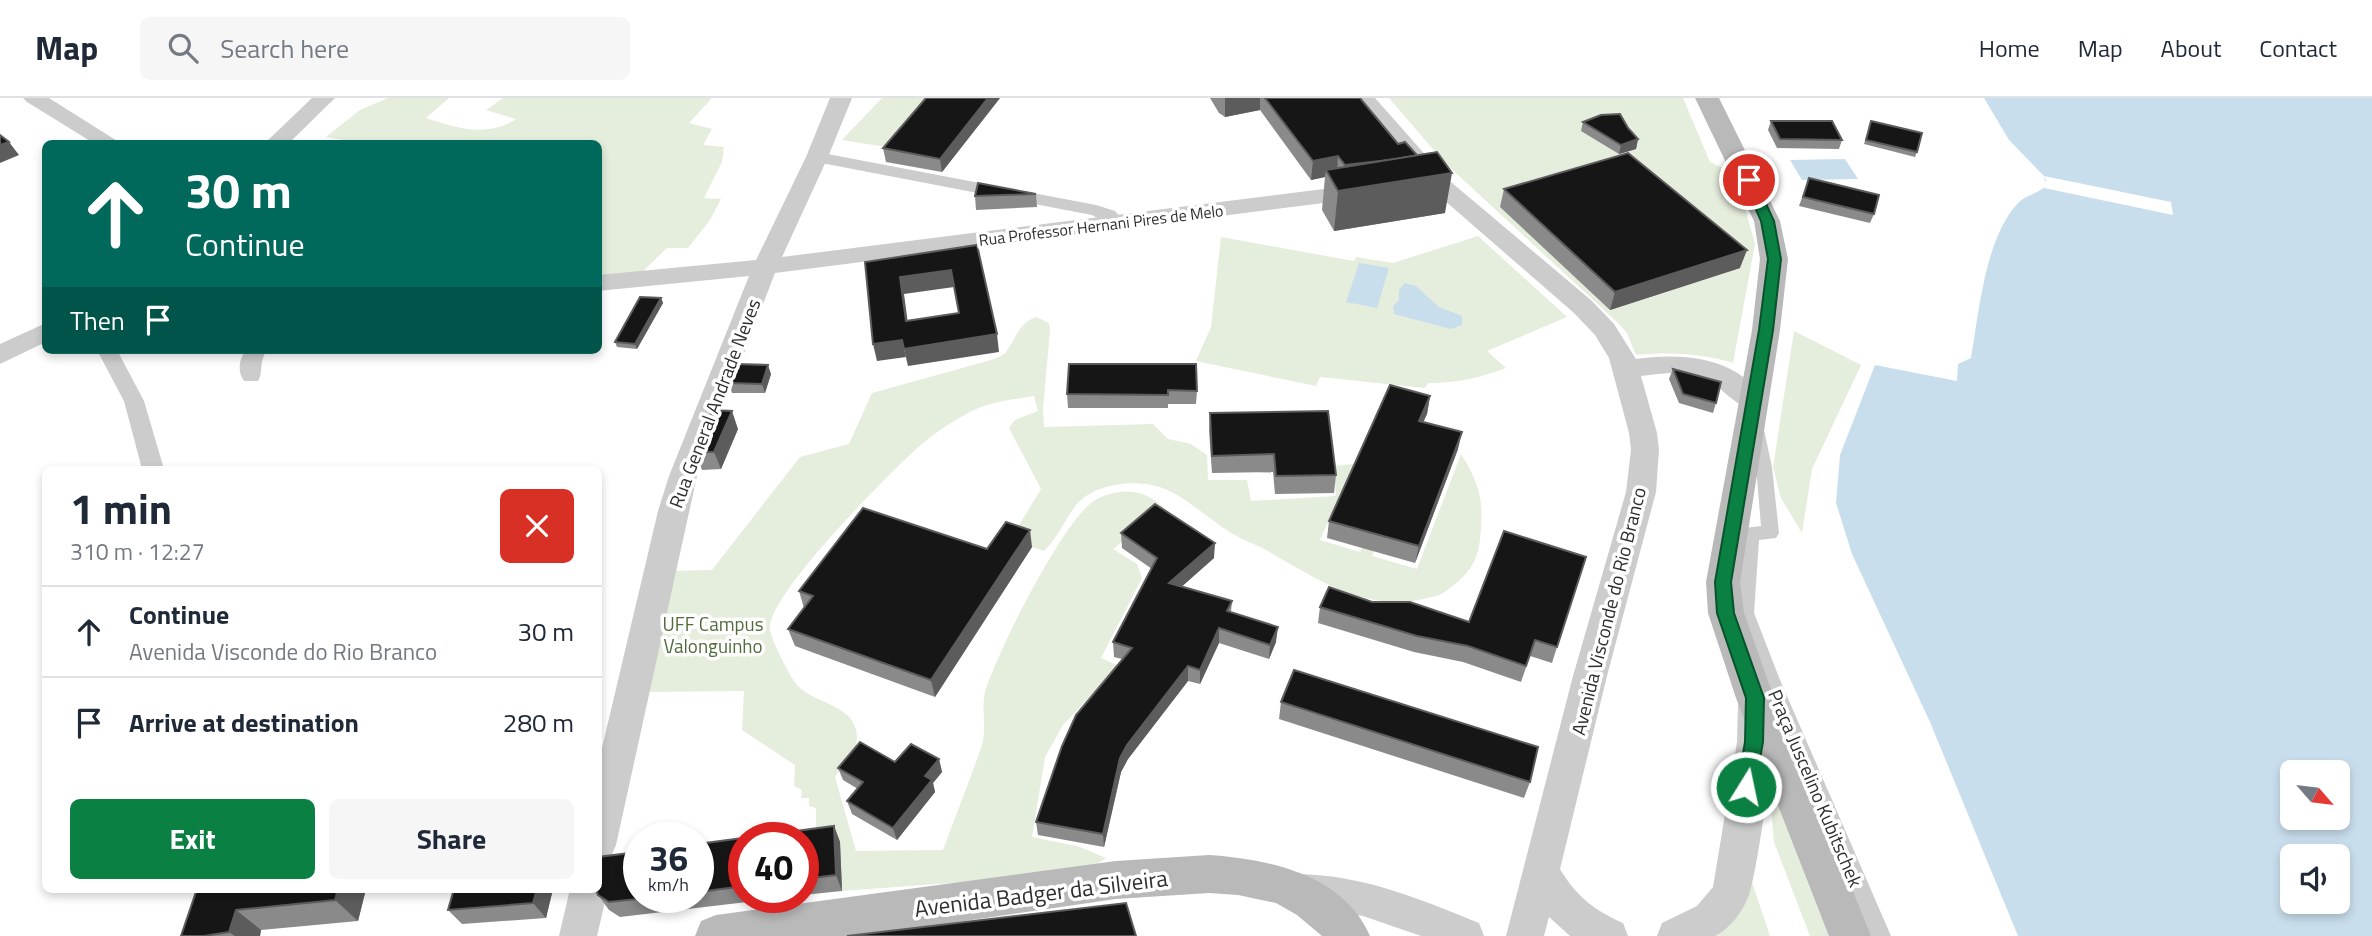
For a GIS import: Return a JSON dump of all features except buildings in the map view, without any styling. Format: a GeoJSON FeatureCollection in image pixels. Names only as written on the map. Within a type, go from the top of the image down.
{"type":"FeatureCollection","features":[{"type":"Feature","properties":{"kind":"main road"},"geometry":{"type":"LineString","coordinates":[[1707,98],[1755,193],[1773,244],[1774,278],[1723,582],[1726,613],[1755,698],[1850,936]]}},
{"type":"Feature","properties":{"kind":"main road","name":"Avenida Badger da Silveira"},"geometry":{"type":"LineString","coordinates":[[716,936],[1158,877],[1231,876],[1266,881],[1298,892],[1326,911],[1349,936]]}},
{"type":"Feature","properties":{"kind":"street"},"geometry":{"type":"LineString","coordinates":[[34,98],[104,140]]}},
{"type":"Feature","properties":{"kind":"street"},"geometry":{"type":"LineString","coordinates":[[279,140],[324,98]]}},
{"type":"Feature","properties":{"kind":"street","name":"Rua General Andrade Neves"},"geometry":{"type":"LineString","coordinates":[[602,827],[673,511],[692,451],[765,267],[817,157],[841,98]]}},
{"type":"Feature","properties":{"kind":"street","name":"Avenida Visconde do Rio Branco"},"geometry":{"type":"LineString","coordinates":[[1364,98],[1410,154],[1424,183],[1583,307],[1613,341],[1626,370],[1643,433],[1641,492],[1525,936]]}},
{"type":"Feature","properties":{"kind":"street"},"geometry":{"type":"LineString","coordinates":[[817,157],[1096,210],[1109,215],[1116,223]]}},
{"type":"Feature","properties":{"kind":"street","name":"Rua Professor Hernani Pires de Melo"},"geometry":{"type":"LineString","coordinates":[[602,283],[765,267],[1384,189]]}},
{"type":"Feature","properties":{"kind":"street"},"geometry":{"type":"LineString","coordinates":[[0,355],[42,333]]}},
{"type":"Feature","properties":{"kind":"street"},"geometry":{"type":"LineString","coordinates":[[109,354],[134,401],[152,466]]}},
{"type":"Feature","properties":{"kind":"street"},"geometry":{"type":"LineString","coordinates":[[251,376],[250,359],[254,354]]}},
{"type":"Feature","properties":{"kind":"street"},"geometry":{"type":"LineString","coordinates":[[1626,370],[1669,364],[1701,367],[1729,378],[1753,405]]}},
{"type":"Feature","properties":{"kind":"street","name":"Praça Juscelino Kubitschek"},"geometry":{"type":"LineString","coordinates":[[1753,405],[1764,467],[1770,533],[1751,533],[1745,613],[1770,680],[1880,936]]}},
{"type":"Feature","properties":{"kind":"street"},"geometry":{"type":"LineString","coordinates":[[1676,936],[1710,919],[1730,895],[1737,865],[1754,742],[1755,698]]}},
{"type":"Feature","properties":{"kind":"street"},"geometry":{"type":"LineString","coordinates":[[1541,870],[1554,895],[1570,915],[1589,928],[1609,936]]}},
{"type":"Feature","properties":{"kind":"street"},"geometry":{"type":"LineString","coordinates":[[1298,892],[1325,891],[1368,898],[1465,936]]}},
{"type":"Feature","properties":{"kind":"street"},"geometry":{"type":"LineString","coordinates":[[578,936],[588,893]]}},
{"type":"Feature","properties":{"kind":"green space"},"geometry":{"type":"Polygon","coordinates":[[[388,98],[449,98],[426,118],[460,128],[483,130],[505,125],[516,119],[486,110],[503,98],[712,98],[689,123],[712,129],[703,145],[724,147],[722,162],[704,198],[721,199],[710,220],[688,248],[667,248],[639,275],[602,280],[602,140],[343,140],[326,137],[360,110],[388,98]]]}},
{"type":"Feature","properties":{"kind":"green space"},"geometry":{"type":"Polygon","coordinates":[[[882,98],[935,98],[893,148],[842,140],[882,98]]]}},
{"type":"Feature","properties":{"kind":"green space"},"geometry":{"type":"Polygon","coordinates":[[[1389,98],[1683,98],[1710,162],[1725,169],[1746,212],[1755,244],[1733,363],[1685,354],[1636,355],[1627,333],[1617,322],[1444,162],[1389,98]]]}},
{"type":"Feature","properties":{"kind":"green space"},"geometry":{"type":"Polygon","coordinates":[[[1478,236],[1567,317],[1487,351],[1506,368],[1468,379],[1428,383],[1425,388],[1320,377],[1316,386],[1196,361],[1211,327],[1221,237],[1354,261],[1356,257],[1393,263],[1478,236]]]}},
{"type":"Feature","properties":{"kind":"green space","name":"UFF Campus Valonguinho"},"geometry":{"type":"Polygon","coordinates":[[[1036,317],[1049,323],[1050,330],[1043,409],[1044,427],[1153,424],[1168,439],[1191,444],[1207,455],[1208,480],[1247,480],[1251,501],[1336,496],[1334,466],[1354,464],[1320,540],[1360,552],[1393,477],[1403,480],[1372,556],[1417,569],[1461,454],[1480,495],[1481,526],[1477,555],[1465,574],[1439,595],[1401,602],[1360,597],[1322,581],[1233,534],[1168,490],[1137,483],[1106,487],[1088,495],[1074,508],[1044,551],[1010,540],[1041,489],[1009,428],[1015,420],[1038,411],[1034,396],[992,404],[968,413],[923,443],[834,533],[789,589],[775,612],[771,634],[798,686],[846,714],[857,732],[856,746],[835,777],[856,851],[943,850],[982,745],[985,692],[1003,648],[1050,557],[1083,510],[1097,499],[1125,491],[1142,494],[1158,503],[1165,509],[1113,549],[1137,564],[1142,578],[1101,658],[1119,666],[1063,725],[1045,757],[1032,837],[1077,846],[1106,858],[1084,873],[842,891],[840,842],[819,845],[816,808],[809,806],[809,798],[801,798],[802,790],[794,786],[795,765],[742,730],[744,691],[646,692],[668,571],[712,570],[800,457],[849,444],[872,393],[999,357],[1006,352],[1021,327],[1036,317]]]}},
{"type":"Feature","properties":{"kind":"green space"},"geometry":{"type":"Polygon","coordinates":[[[1794,331],[1861,365],[1812,469],[1802,533],[1781,498],[1773,467],[1794,331]]]}},
{"type":"Feature","properties":{"kind":"green space"},"geometry":{"type":"Polygon","coordinates":[[[1770,797],[1776,797],[1831,936],[1810,936],[1774,842],[1770,797]]]}},
{"type":"Feature","properties":{"kind":"green space"},"geometry":{"type":"Polygon","coordinates":[[[1749,882],[1752,882],[1770,936],[1715,936],[1724,930],[1749,882]]]}},
{"type":"Feature","properties":{"kind":"water"},"geometry":{"type":"Polygon","coordinates":[[[1984,98],[2372,98],[2372,936],[2018,936],[1930,722],[1852,554],[1836,503],[1840,455],[1875,365],[1957,381],[1958,364],[1971,358],[1985,276],[1998,235],[2019,202],[2046,185],[2044,176],[2009,140],[1984,98]]]}},
{"type":"Feature","properties":{"kind":"water"},"geometry":{"type":"Polygon","coordinates":[[[1845,159],[1858,179],[1802,180],[1790,160],[1845,159]]]}},
{"type":"Feature","properties":{"kind":"water"},"geometry":{"type":"Polygon","coordinates":[[[1359,263],[1389,268],[1377,308],[1346,302],[1359,263]]]}},
{"type":"Feature","properties":{"kind":"water"},"geometry":{"type":"Polygon","coordinates":[[[1405,283],[1416,286],[1439,307],[1462,316],[1462,325],[1451,329],[1394,314],[1393,306],[1399,300],[1399,290],[1405,283]]]}},
{"type":"Feature","properties":{"kind":"pier"},"geometry":{"type":"Polygon","coordinates":[[[2044,176],[2171,202],[2173,215],[2044,188],[2044,176]]]}},
{"type":"Feature","properties":{"kind":"route"},"geometry":{"type":"LineString","coordinates":[[1746,787],[1756,723],[1755,698],[1726,613],[1723,582],[1774,278],[1773,244],[1767,221],[1749,180]]}}]}
